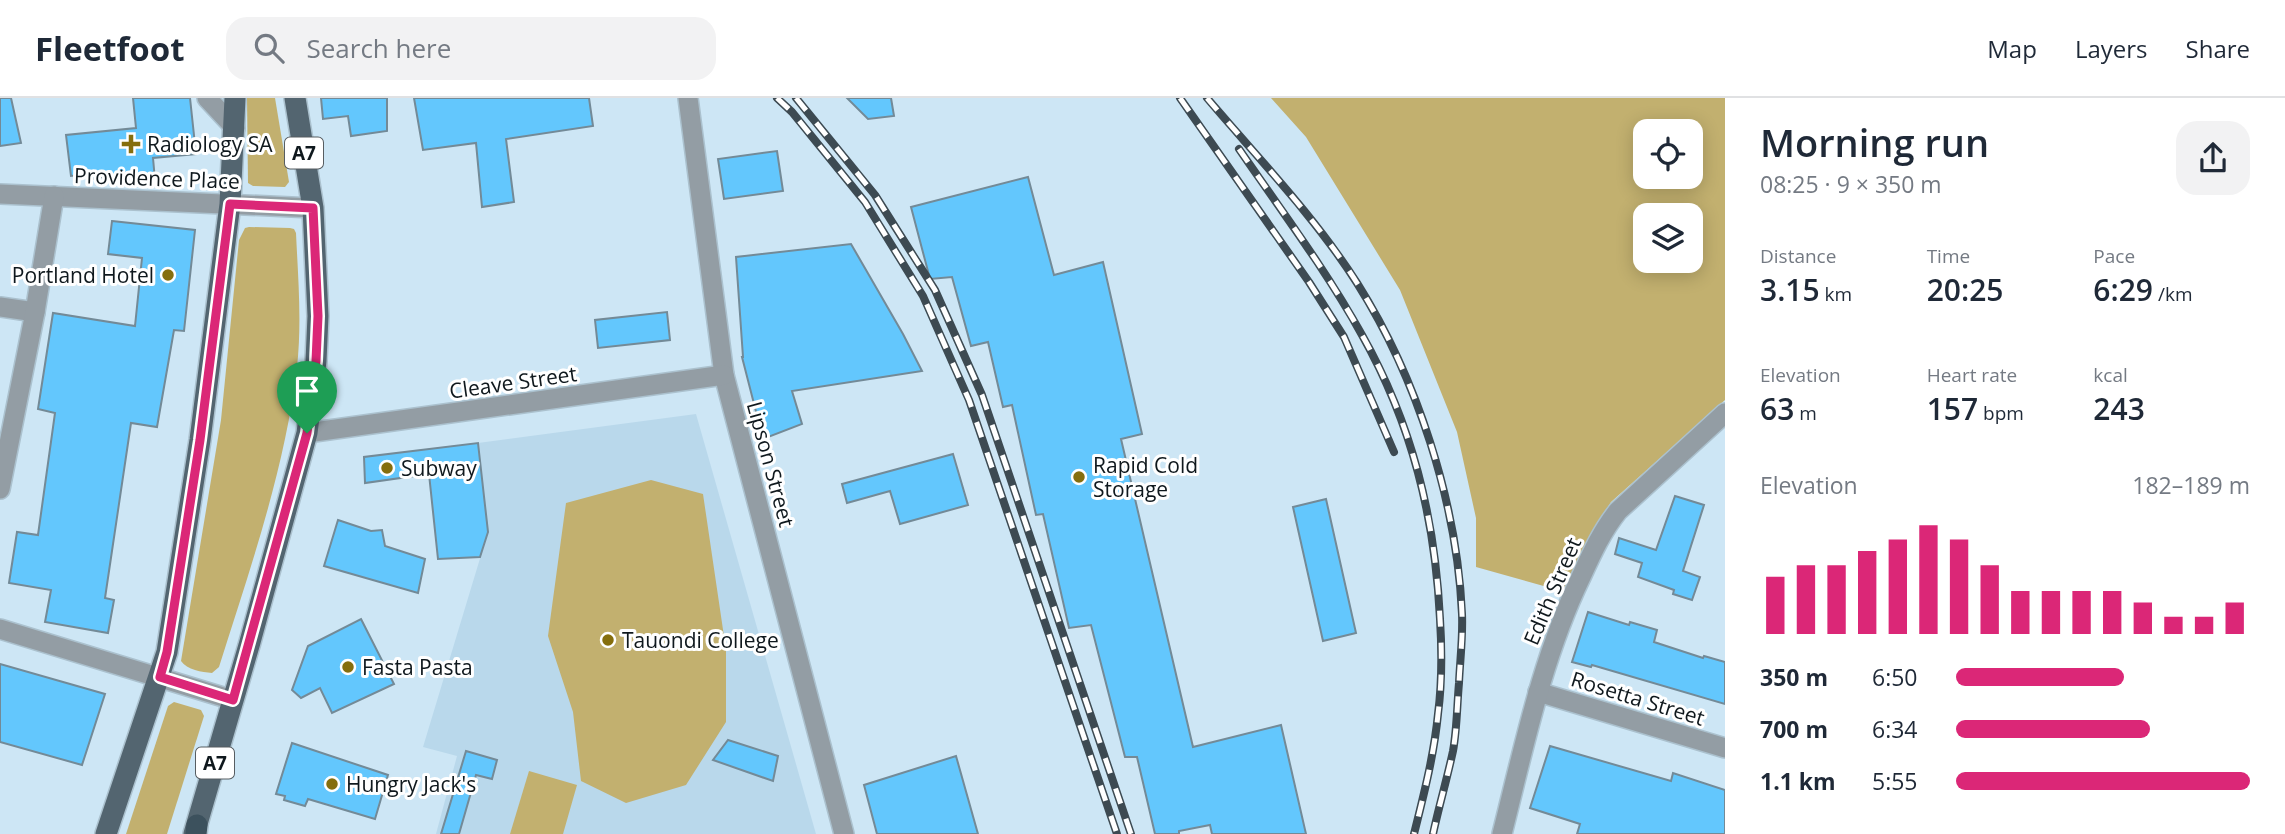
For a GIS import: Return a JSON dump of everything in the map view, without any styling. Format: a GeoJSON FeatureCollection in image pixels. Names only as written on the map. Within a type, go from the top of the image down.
{"type":"FeatureCollection","features":[{"type":"Feature","properties":{"kind":"main road"},"geometry":{"type":"LineString","coordinates":[[106,834],[167,652],[200,440],[230,204],[235,98]]}},
{"type":"Feature","properties":{"kind":"main road","name":"A7"},"geometry":{"type":"LineString","coordinates":[[196,831],[307,433],[316,361],[318,316],[313,208],[295,98]]}},
{"type":"Feature","properties":{"kind":"street"},"geometry":{"type":"LineString","coordinates":[[207,98],[235,128]]}},
{"type":"Feature","properties":{"kind":"street","name":"Lipson Street"},"geometry":{"type":"LineString","coordinates":[[688,98],[724,375],[844,834]]}},
{"type":"Feature","properties":{"kind":"street","name":"Providence Place"},"geometry":{"type":"LineString","coordinates":[[0,194],[313,208]]}},
{"type":"Feature","properties":{"kind":"street"},"geometry":{"type":"LineString","coordinates":[[0,489],[35,312],[54,196]]}},
{"type":"Feature","properties":{"kind":"street"},"geometry":{"type":"LineString","coordinates":[[0,307],[35,312]]}},
{"type":"Feature","properties":{"kind":"street","name":"Cleave Street"},"geometry":{"type":"LineString","coordinates":[[307,433],[724,375]]}},
{"type":"Feature","properties":{"kind":"street","name":"Edith Street"},"geometry":{"type":"LineString","coordinates":[[1502,834],[1538,692],[1564,611],[1603,530],[1618,511],[1725,412]]}},
{"type":"Feature","properties":{"kind":"street"},"geometry":{"type":"LineString","coordinates":[[0,629],[233,700]]}},
{"type":"Feature","properties":{"kind":"street","name":"Rosetta Street"},"geometry":{"type":"LineString","coordinates":[[1538,692],[1725,748]]}},
{"type":"Feature","properties":{"kind":"shaded area"},"geometry":{"type":"Polygon","coordinates":[[[247,98],[275,98],[289,182],[285,187],[253,186],[248,183],[247,98]]]}},
{"type":"Feature","properties":{"kind":"shaded area"},"geometry":{"type":"Polygon","coordinates":[[[1271,98],[1725,98],[1725,400],[1611,502],[1597,524],[1565,592],[1476,567],[1476,518],[1457,432],[1400,290],[1306,137],[1271,98]]]}},
{"type":"Feature","properties":{"kind":"shaded area"},"geometry":{"type":"Polygon","coordinates":[[[245,228],[290,228],[296,233],[299,300],[297,367],[275,481],[219,667],[212,673],[191,668],[181,661],[221,420],[239,240],[245,228]]]}},
{"type":"Feature","properties":{"kind":"shaded area","name":"Tauondi College"},"geometry":{"type":"Polygon","coordinates":[[[696,414],[816,834],[436,834],[457,756],[423,747],[488,532],[478,443],[696,414]]]}},
{"type":"Feature","properties":{"kind":"shaded area"},"geometry":{"type":"Polygon","coordinates":[[[651,480],[703,494],[726,650],[726,722],[686,785],[626,803],[581,781],[573,712],[548,636],[566,503],[651,480]]]}},
{"type":"Feature","properties":{"kind":"shaded area"},"geometry":{"type":"Polygon","coordinates":[[[174,702],[201,710],[204,716],[167,834],[126,834],[168,706],[174,702]]]}},
{"type":"Feature","properties":{"kind":"shaded area"},"geometry":{"type":"Polygon","coordinates":[[[529,771],[577,785],[563,834],[510,834],[529,771]]]}},
{"type":"Feature","properties":{"kind":"building"},"geometry":{"type":"Polygon","coordinates":[[[0,98],[11,98],[21,143],[0,146],[0,98]]]}},
{"type":"Feature","properties":{"kind":"building","name":"Radiology SA"},"geometry":{"type":"Polygon","coordinates":[[[133,98],[190,98],[196,154],[153,158],[155,180],[136,182],[133,176],[116,180],[112,175],[92,179],[90,174],[71,176],[66,135],[136,128],[133,98]]]}},
{"type":"Feature","properties":{"kind":"building"},"geometry":{"type":"Polygon","coordinates":[[[321,98],[387,98],[387,131],[351,136],[348,116],[323,119],[321,98]]]}},
{"type":"Feature","properties":{"kind":"building"},"geometry":{"type":"Polygon","coordinates":[[[414,98],[589,98],[593,126],[506,139],[514,202],[482,207],[476,143],[423,150],[414,98]]]}},
{"type":"Feature","properties":{"kind":"building"},"geometry":{"type":"Polygon","coordinates":[[[847,98],[891,98],[894,116],[868,119],[847,98]]]}},
{"type":"Feature","properties":{"kind":"building"},"geometry":{"type":"Polygon","coordinates":[[[777,151],[783,191],[724,199],[718,159],[777,151]]]}},
{"type":"Feature","properties":{"kind":"building","name":"Rapid Cold Storage"},"geometry":{"type":"Polygon","coordinates":[[[1028,177],[1054,275],[1103,262],[1142,434],[1121,439],[1193,747],[1281,725],[1306,834],[1212,834],[1210,825],[1179,831],[1179,834],[1155,834],[1137,757],[1125,757],[1091,625],[1069,628],[1043,514],[1036,515],[1012,405],[1003,407],[988,342],[971,346],[952,277],[930,279],[911,207],[1028,177]]]}},
{"type":"Feature","properties":{"kind":"building"},"geometry":{"type":"Polygon","coordinates":[[[112,221],[195,230],[184,331],[174,330],[157,427],[131,423],[105,598],[114,600],[108,633],[45,622],[51,590],[9,583],[17,532],[38,535],[55,413],[38,409],[53,313],[135,326],[142,258],[108,254],[112,221]]]}},
{"type":"Feature","properties":{"kind":"building"},"geometry":{"type":"Polygon","coordinates":[[[851,244],[922,371],[792,391],[802,424],[763,439],[742,357],[736,257],[851,244]]]}},
{"type":"Feature","properties":{"kind":"building"},"geometry":{"type":"Polygon","coordinates":[[[667,312],[670,340],[598,348],[595,320],[667,312]]]}},
{"type":"Feature","properties":{"kind":"building"},"geometry":{"type":"Polygon","coordinates":[[[478,443],[488,532],[480,557],[438,559],[429,474],[365,483],[364,457],[478,443]]]}},
{"type":"Feature","properties":{"kind":"building"},"geometry":{"type":"Polygon","coordinates":[[[953,454],[968,505],[900,524],[890,491],[847,503],[842,484],[953,454]]]}},
{"type":"Feature","properties":{"kind":"building"},"geometry":{"type":"Polygon","coordinates":[[[1675,496],[1704,505],[1683,571],[1700,577],[1692,600],[1673,594],[1674,590],[1638,577],[1642,563],[1615,554],[1619,538],[1656,550],[1675,496]]]}},
{"type":"Feature","properties":{"kind":"building"},"geometry":{"type":"Polygon","coordinates":[[[1326,499],[1356,633],[1323,641],[1293,507],[1326,499]]]}},
{"type":"Feature","properties":{"kind":"building"},"geometry":{"type":"Polygon","coordinates":[[[338,520],[371,531],[382,530],[385,546],[425,559],[418,593],[324,566],[338,520]]]}},
{"type":"Feature","properties":{"kind":"building"},"geometry":{"type":"Polygon","coordinates":[[[1588,612],[1629,625],[1630,622],[1657,630],[1654,642],[1703,658],[1704,656],[1725,662],[1725,704],[1592,665],[1591,667],[1572,662],[1588,612]]]}},
{"type":"Feature","properties":{"kind":"building"},"geometry":{"type":"Polygon","coordinates":[[[361,619],[394,684],[332,713],[320,688],[301,698],[292,690],[308,646],[361,619]]]}},
{"type":"Feature","properties":{"kind":"building"},"geometry":{"type":"Polygon","coordinates":[[[0,664],[105,694],[82,765],[0,742],[0,664]]]}},
{"type":"Feature","properties":{"kind":"building"},"geometry":{"type":"Polygon","coordinates":[[[728,740],[778,756],[773,781],[713,760],[728,740]]]}},
{"type":"Feature","properties":{"kind":"building","name":"Hungry Jack's"},"geometry":{"type":"Polygon","coordinates":[[[292,743],[388,775],[375,819],[308,799],[305,806],[284,800],[285,796],[276,794],[292,743]]]}},
{"type":"Feature","properties":{"kind":"building"},"geometry":{"type":"Polygon","coordinates":[[[1550,746],[1671,781],[1673,773],[1725,790],[1725,834],[1577,834],[1580,824],[1530,808],[1550,746]]]}},
{"type":"Feature","properties":{"kind":"building"},"geometry":{"type":"Polygon","coordinates":[[[466,751],[497,760],[492,779],[476,775],[459,834],[441,834],[466,751]]]}},
{"type":"Feature","properties":{"kind":"building"},"geometry":{"type":"Polygon","coordinates":[[[956,756],[978,834],[877,834],[864,785],[956,756]]]}},
{"type":"Feature","properties":{"kind":"railway"},"geometry":{"type":"LineString","coordinates":[[777,98],[792,112],[865,202],[923,296],[969,400],[1117,834]]}},
{"type":"Feature","properties":{"kind":"railway"},"geometry":{"type":"LineString","coordinates":[[796,98],[875,195],[935,290],[982,395],[1131,834]]}},
{"type":"Feature","properties":{"kind":"railway"},"geometry":{"type":"LineString","coordinates":[[1180,98],[1309,282],[1344,337],[1394,452]]}},
{"type":"Feature","properties":{"kind":"railway"},"geometry":{"type":"LineString","coordinates":[[1207,98],[1305,211],[1357,283],[1398,359],[1430,442],[1452,528],[1459,572],[1462,623],[1454,743],[1433,834]]}},
{"type":"Feature","properties":{"kind":"railway"},"geometry":{"type":"LineString","coordinates":[[1239,149],[1318,264],[1362,335],[1395,403],[1418,472],[1433,544],[1441,631],[1441,667],[1434,744],[1414,834]]}},
{"type":"Feature","properties":{"kind":"place","name":"Radiology SA"},"geometry":{"type":"Point","coordinates":[131,144]}},
{"type":"Feature","properties":{"kind":"place","name":"Portland Hotel"},"geometry":{"type":"Point","coordinates":[168,275]}},
{"type":"Feature","properties":{"kind":"place","name":"Subway"},"geometry":{"type":"Point","coordinates":[387,468]}},
{"type":"Feature","properties":{"kind":"place","name":"Rapid Cold Storage"},"geometry":{"type":"Point","coordinates":[1079,477]}},
{"type":"Feature","properties":{"kind":"place","name":"Tauondi College"},"geometry":{"type":"Point","coordinates":[608,640]}},
{"type":"Feature","properties":{"kind":"place","name":"Fasta Pasta"},"geometry":{"type":"Point","coordinates":[348,667]}},
{"type":"Feature","properties":{"kind":"place","name":"Hungry Jack's"},"geometry":{"type":"Point","coordinates":[332,784]}},
{"type":"Feature","properties":{"kind":"route"},"geometry":{"type":"LineString","coordinates":[[230,204],[313,208],[318,316],[316,361],[307,433],[233,700],[160,677],[167,652],[200,440],[230,204]]}}]}
